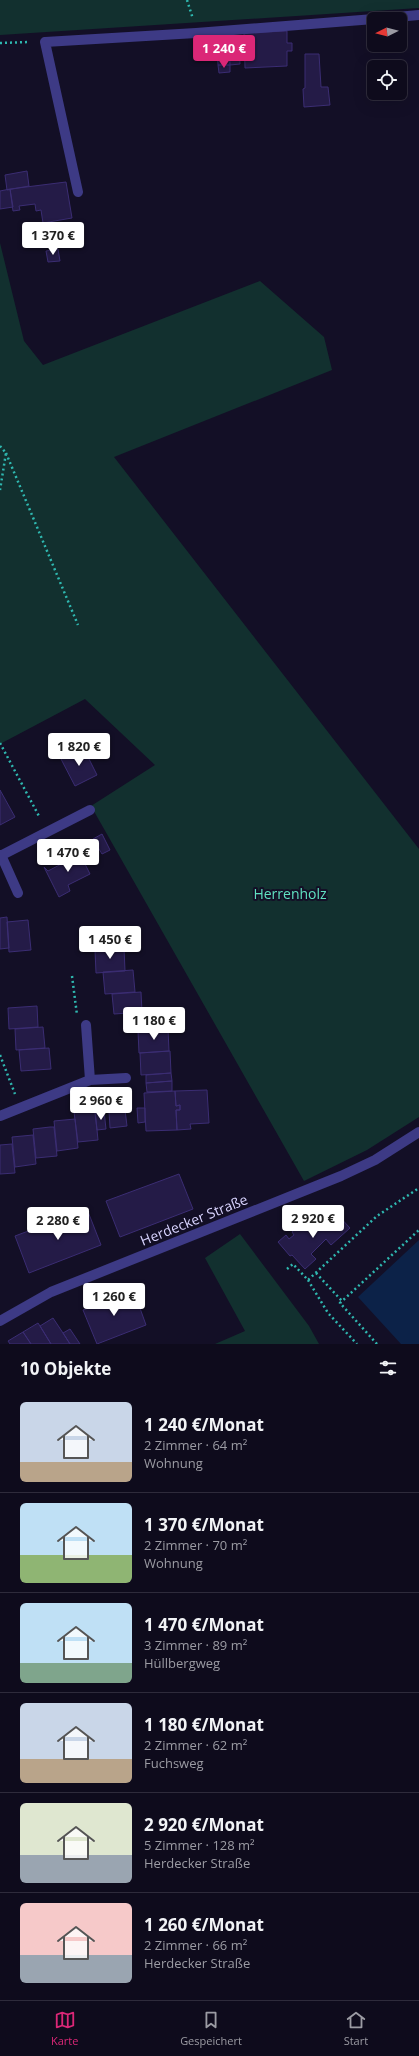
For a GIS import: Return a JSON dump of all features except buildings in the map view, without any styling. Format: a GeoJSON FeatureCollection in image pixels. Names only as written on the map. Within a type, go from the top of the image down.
{"type":"FeatureCollection","features":[{"type":"Feature","properties":{"kind":"street"},"geometry":{"type":"LineString","coordinates":[[407,17],[419,16]]}},
{"type":"Feature","properties":{"kind":"street"},"geometry":{"type":"LineString","coordinates":[[78,192],[45,42],[196,33],[367,20]]}},
{"type":"Feature","properties":{"kind":"street"},"geometry":{"type":"LineString","coordinates":[[18,893],[0,855],[90,810]]}},
{"type":"Feature","properties":{"kind":"street"},"geometry":{"type":"LineString","coordinates":[[86,1025],[90,1080]]}},
{"type":"Feature","properties":{"kind":"street"},"geometry":{"type":"LineString","coordinates":[[0,1116],[90,1080],[126,1078]]}},
{"type":"Feature","properties":{"kind":"street","name":"Herdecker Straße"},"geometry":{"type":"LineString","coordinates":[[0,1321],[51,1292],[341,1176],[375,1160],[419,1132]]}},
{"type":"Feature","properties":{"kind":"path"},"geometry":{"type":"LineString","coordinates":[[0,43],[45,42]]}},
{"type":"Feature","properties":{"kind":"path"},"geometry":{"type":"LineString","coordinates":[[0,446],[6,453],[78,625]]}},
{"type":"Feature","properties":{"kind":"path"},"geometry":{"type":"LineString","coordinates":[[0,490],[6,453]]}},
{"type":"Feature","properties":{"kind":"path"},"geometry":{"type":"LineString","coordinates":[[0,743],[47,832]]}},
{"type":"Feature","properties":{"kind":"path"},"geometry":{"type":"LineString","coordinates":[[72,976],[77,1018],[86,1025]]}},
{"type":"Feature","properties":{"kind":"path"},"geometry":{"type":"LineString","coordinates":[[0,1055],[20,1108]]}},
{"type":"Feature","properties":{"kind":"path"},"geometry":{"type":"LineString","coordinates":[[308,1280],[377,1216],[419,1188]]}},
{"type":"Feature","properties":{"kind":"path"},"geometry":{"type":"LineString","coordinates":[[342,1301],[419,1230]]}},
{"type":"Feature","properties":{"kind":"path"},"geometry":{"type":"LineString","coordinates":[[288,1269],[294,1264],[308,1280],[328,1313],[357,1344]]}},
{"type":"Feature","properties":{"kind":"path"},"geometry":{"type":"LineString","coordinates":[[316,1273],[342,1301],[340,1303],[377,1344]]}},
{"type":"Feature","properties":{"kind":"green space"},"geometry":{"type":"Polygon","coordinates":[[[0,0],[419,0],[419,8],[0,35],[0,0]]]}},
{"type":"Feature","properties":{"kind":"green space","name":"Herrenholz"},"geometry":{"type":"Polygon","coordinates":[[[0,243],[24,341],[43,365],[260,281],[324,337],[332,370],[114,457],[419,849],[419,1117],[367,1150],[304,1181],[91,806],[155,765],[85,699],[0,744],[0,243]]]}},
{"type":"Feature","properties":{"kind":"green space"},"geometry":{"type":"Polygon","coordinates":[[[240,1234],[309,1326],[319,1344],[215,1344],[245,1331],[205,1258],[240,1234]]]}},
{"type":"Feature","properties":{"kind":"water"},"geometry":{"type":"Polygon","coordinates":[[[419,1240],[419,1344],[401,1344],[358,1297],[419,1240]]]}}]}
